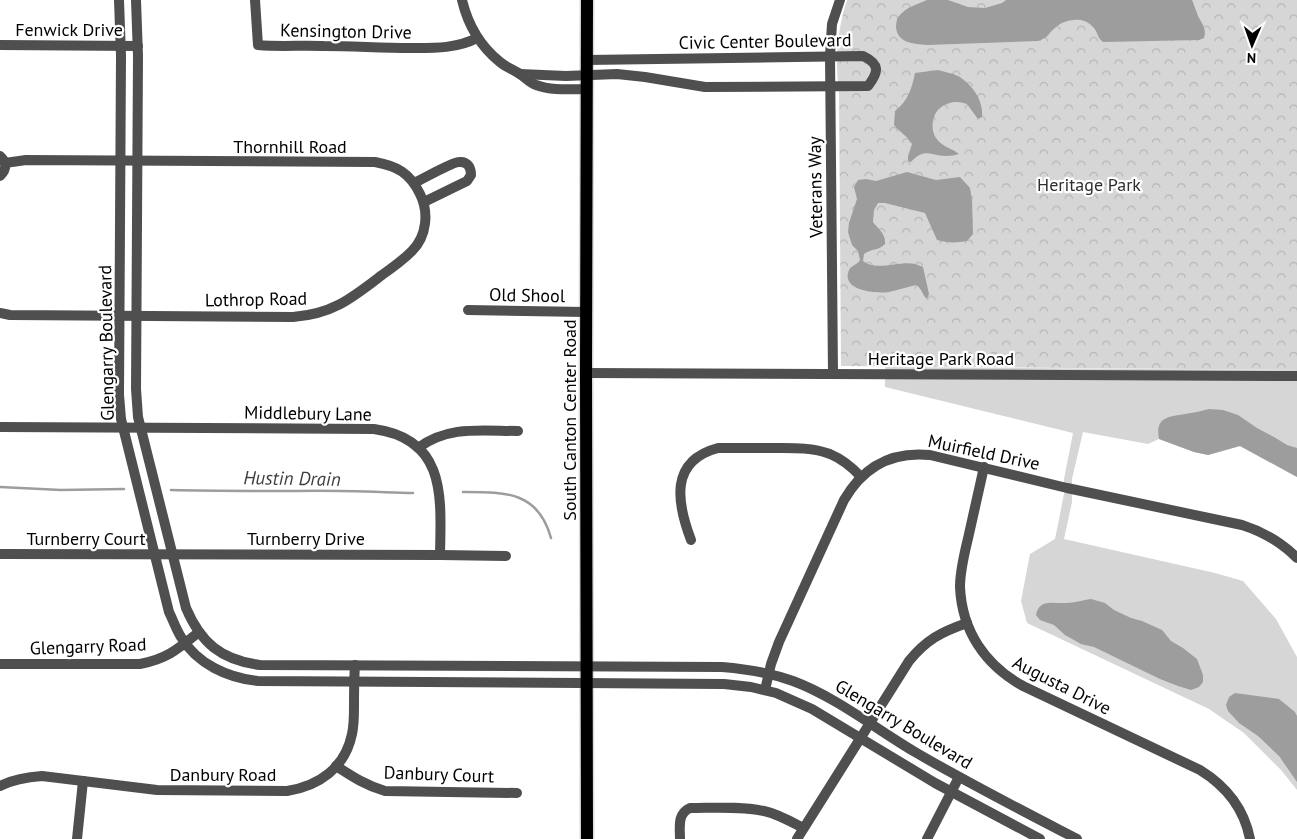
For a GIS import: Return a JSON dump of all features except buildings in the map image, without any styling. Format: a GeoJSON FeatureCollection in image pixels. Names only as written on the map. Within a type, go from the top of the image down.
{"type":"FeatureCollection","features":[{"type":"Feature","properties":{"kind":"main road","name":"South Canton Center Road"},"geometry":{"type":"LineString","coordinates":[[586,839],[587,0]]}},
{"type":"Feature","properties":{"kind":"street","name":"Glengarry Boulevard"},"geometry":{"type":"LineString","coordinates":[[120,0],[121,419],[169,612],[185,643],[202,660],[223,672],[240,678],[266,681],[704,684],[738,685],[765,690],[812,708],[951,792],[1040,839]]}},
{"type":"Feature","properties":{"kind":"street","name":"Glengarry Boulevard"},"geometry":{"type":"LineString","coordinates":[[136,0],[138,46],[136,389],[138,417],[186,608],[192,623],[207,642],[220,652],[248,663],[704,667],[740,668],[769,674],[815,691],[915,752],[1059,835],[1077,839]]}},
{"type":"Feature","properties":{"kind":"street","name":"Kensington Drive"},"geometry":{"type":"LineString","coordinates":[[255,0],[258,45],[442,48],[470,42],[477,38]]}},
{"type":"Feature","properties":{"kind":"street"},"geometry":{"type":"LineString","coordinates":[[462,0],[477,38],[494,57],[534,85],[550,88],[587,89]]}},
{"type":"Feature","properties":{"kind":"street","name":"Veterans Way"},"geometry":{"type":"LineString","coordinates":[[833,374],[830,56],[832,24],[840,0]]}},
{"type":"Feature","properties":{"kind":"street","name":"Fenwick Drive"},"geometry":{"type":"LineString","coordinates":[[0,45],[138,46]]}},
{"type":"Feature","properties":{"kind":"street","name":"Civic Center Boulevard"},"geometry":{"type":"LineString","coordinates":[[520,74],[617,74],[705,87],[868,86],[874,78],[876,67],[872,60],[863,56],[587,60]]}},
{"type":"Feature","properties":{"kind":"street"},"geometry":{"type":"LineString","coordinates":[[0,176],[6,168],[3,159]]}},
{"type":"Feature","properties":{"kind":"street","name":"Thornhill Road"},"geometry":{"type":"LineString","coordinates":[[3,159],[375,162],[397,168],[406,175],[414,183],[424,202]]}},
{"type":"Feature","properties":{"kind":"street"},"geometry":{"type":"LineString","coordinates":[[414,183],[457,162],[465,163],[470,167],[471,175],[467,182],[424,202]]}},
{"type":"Feature","properties":{"kind":"street","name":"Lothrop Road"},"geometry":{"type":"LineString","coordinates":[[0,313],[10,315],[293,317],[313,314],[331,309],[343,303],[414,250],[421,238],[425,221],[424,202]]}},
{"type":"Feature","properties":{"kind":"street","name":"Old Shool"},"geometry":{"type":"LineString","coordinates":[[468,310],[586,312]]}},
{"type":"Feature","properties":{"kind":"street","name":"Heritage Park Road"},"geometry":{"type":"LineString","coordinates":[[586,373],[1297,376]]}},
{"type":"Feature","properties":{"kind":"street","name":"Middlebury Lane"},"geometry":{"type":"LineString","coordinates":[[0,427],[374,429],[396,434],[418,448],[433,468],[440,491],[440,555]]}},
{"type":"Feature","properties":{"kind":"street"},"geometry":{"type":"LineString","coordinates":[[418,448],[434,438],[461,431],[518,431]]}},
{"type":"Feature","properties":{"kind":"street"},"geometry":{"type":"LineString","coordinates":[[691,540],[683,519],[680,492],[681,482],[691,464],[709,450],[718,448],[801,448],[816,450],[842,460],[861,477]]}},
{"type":"Feature","properties":{"kind":"street","name":"Muirfield Drive"},"geometry":{"type":"LineString","coordinates":[[765,690],[779,642],[844,500],[851,488],[861,477],[884,461],[897,456],[911,454],[930,455],[1068,488],[1242,525],[1258,530],[1272,538],[1297,558]]}},
{"type":"Feature","properties":{"kind":"street","name":"Augusta Drive"},"geometry":{"type":"LineString","coordinates":[[984,467],[961,573],[961,600],[967,623],[984,654],[996,668],[1011,679],[1210,776],[1235,801],[1246,822],[1250,839]]}},
{"type":"Feature","properties":{"kind":"street","name":"Turnberry Court"},"geometry":{"type":"LineString","coordinates":[[0,554],[172,554]]}},
{"type":"Feature","properties":{"kind":"street","name":"Turnberry Drive"},"geometry":{"type":"LineString","coordinates":[[172,554],[506,556]]}},
{"type":"Feature","properties":{"kind":"street"},"geometry":{"type":"LineString","coordinates":[[797,839],[909,661],[925,643],[939,634],[967,623]]}},
{"type":"Feature","properties":{"kind":"street","name":"Glengarry Road"},"geometry":{"type":"LineString","coordinates":[[0,664],[140,664],[153,662],[177,650],[198,632]]}},
{"type":"Feature","properties":{"kind":"street"},"geometry":{"type":"LineString","coordinates":[[266,664],[266,681]]}},
{"type":"Feature","properties":{"kind":"street","name":"Danbury Road"},"geometry":{"type":"LineString","coordinates":[[0,786],[14,780],[42,776],[157,790],[287,791],[300,789],[328,775],[344,757],[350,744],[354,726],[355,665]]}},
{"type":"Feature","properties":{"kind":"street"},"geometry":{"type":"LineString","coordinates":[[396,682],[397,665]]}},
{"type":"Feature","properties":{"kind":"street"},"geometry":{"type":"LineString","coordinates":[[505,666],[505,682]]}},
{"type":"Feature","properties":{"kind":"street"},"geometry":{"type":"LineString","coordinates":[[704,667],[704,684]]}},
{"type":"Feature","properties":{"kind":"street","name":"Danbury Court"},"geometry":{"type":"LineString","coordinates":[[336,766],[362,783],[385,790],[517,793]]}},
{"type":"Feature","properties":{"kind":"street"},"geometry":{"type":"LineString","coordinates":[[927,839],[959,777]]}},
{"type":"Feature","properties":{"kind":"street"},"geometry":{"type":"LineString","coordinates":[[77,839],[83,780]]}},
{"type":"Feature","properties":{"kind":"street"},"geometry":{"type":"LineString","coordinates":[[680,839],[681,816],[683,812],[690,808],[748,808],[764,811],[789,820],[803,828]]}},
{"type":"Feature","properties":{"kind":"green space","name":"Heritage Park"},"geometry":{"type":"Polygon","coordinates":[[[847,0],[1297,0],[1297,370],[841,366],[839,92],[837,57],[839,34],[847,0]]]}},
{"type":"Feature","properties":{"kind":"green space"},"geometry":{"type":"Polygon","coordinates":[[[885,367],[1297,370],[1297,477],[1240,446],[1208,455],[1159,439],[1148,444],[1083,432],[1072,479],[1072,502],[1064,539],[1243,581],[1276,619],[1297,657],[1297,790],[1281,770],[1244,733],[1209,709],[1027,623],[1021,601],[1030,554],[1055,539],[1073,433],[885,387],[885,367]]]}},
{"type":"Feature","properties":{"kind":"shaded area"},"geometry":{"type":"Polygon","coordinates":[[[927,0],[948,0],[968,7],[985,8],[1006,0],[1192,0],[1204,27],[1205,35],[1204,38],[1199,40],[1103,42],[1094,28],[1088,23],[1074,20],[1060,24],[1047,37],[1038,41],[927,45],[907,42],[897,32],[898,17],[909,8],[927,0]]]}},
{"type":"Feature","properties":{"kind":"shaded area"},"geometry":{"type":"Polygon","coordinates":[[[938,70],[958,76],[972,88],[979,99],[982,117],[978,119],[967,104],[955,102],[942,106],[938,109],[934,118],[934,134],[941,143],[959,154],[940,156],[928,153],[916,157],[911,162],[908,161],[908,156],[912,144],[894,125],[895,111],[909,94],[915,73],[938,70]]]}},
{"type":"Feature","properties":{"kind":"shaded area"},"geometry":{"type":"Polygon","coordinates":[[[907,172],[936,180],[960,177],[970,188],[972,200],[973,234],[967,241],[959,242],[937,240],[925,213],[885,203],[878,203],[874,210],[873,222],[883,235],[885,244],[864,254],[863,261],[875,266],[909,263],[923,267],[929,294],[927,299],[916,285],[889,292],[876,292],[861,290],[855,287],[850,283],[848,277],[849,270],[860,260],[858,251],[852,245],[848,232],[857,199],[854,187],[858,180],[876,181],[907,172]]]}},
{"type":"Feature","properties":{"kind":"shaded area"},"geometry":{"type":"Polygon","coordinates":[[[1209,409],[1223,410],[1238,415],[1287,445],[1297,448],[1297,477],[1240,446],[1208,455],[1159,439],[1159,426],[1164,419],[1209,409]]]}},
{"type":"Feature","properties":{"kind":"shaded area"},"geometry":{"type":"Polygon","coordinates":[[[1091,599],[1105,603],[1114,610],[1162,630],[1171,641],[1197,659],[1203,675],[1203,682],[1199,687],[1191,690],[1160,679],[1094,647],[1081,644],[1065,635],[1054,625],[1040,620],[1036,615],[1040,606],[1044,604],[1069,603],[1091,599]]]}},
{"type":"Feature","properties":{"kind":"shaded area"},"geometry":{"type":"Polygon","coordinates":[[[1235,693],[1279,699],[1295,712],[1297,716],[1297,782],[1279,756],[1258,736],[1239,723],[1228,711],[1226,705],[1229,697],[1235,693]]]}},
{"type":"Feature","properties":{"kind":"waterway","name":"Hustin Drain"},"geometry":{"type":"LineString","coordinates":[[0,487],[61,490],[124,489]]}},
{"type":"Feature","properties":{"kind":"waterway","name":"Hustin Drain"},"geometry":{"type":"LineString","coordinates":[[171,490],[413,493]]}},
{"type":"Feature","properties":{"kind":"waterway","name":"Hustin Drain"},"geometry":{"type":"LineString","coordinates":[[463,492],[506,494],[518,497],[538,511],[551,538]]}}]}
